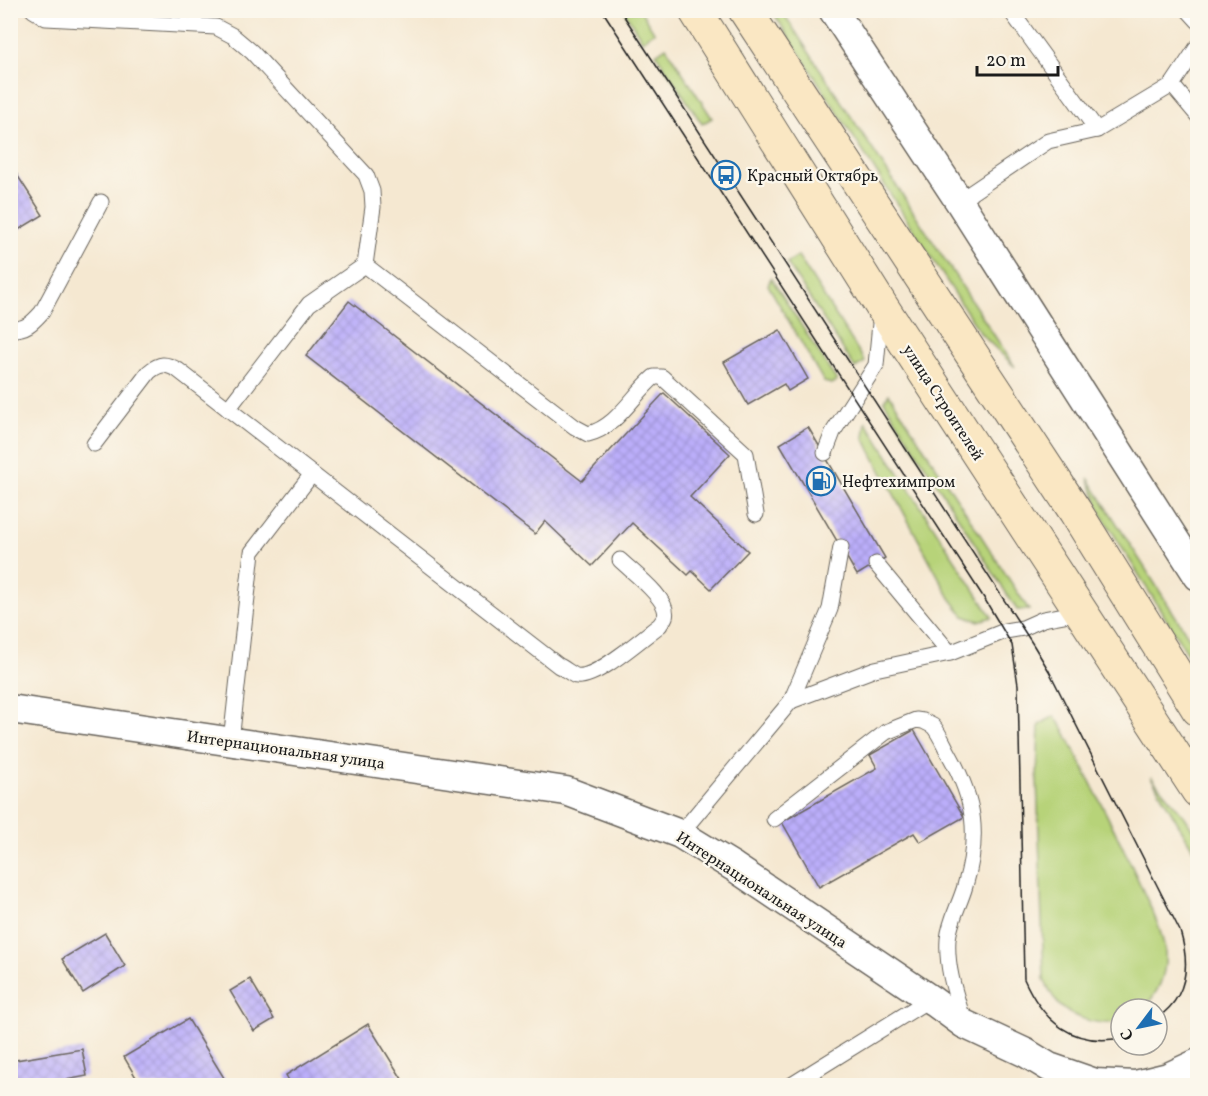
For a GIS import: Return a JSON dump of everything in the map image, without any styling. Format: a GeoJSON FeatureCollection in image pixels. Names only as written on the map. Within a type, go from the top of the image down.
{"type":"FeatureCollection","features":[{"type":"Feature","properties":{"kind":"main road","name":"улица Строителей"},"geometry":{"type":"LineString","coordinates":[[695,10],[882,307],[1197,791]]}},
{"type":"Feature","properties":{"kind":"main road"},"geometry":{"type":"LineString","coordinates":[[745,10],[1075,511],[1197,709]]}},
{"type":"Feature","properties":{"kind":"street"},"geometry":{"type":"LineString","coordinates":[[833,10],[959,201],[1197,576]]}},
{"type":"Feature","properties":{"kind":"street","name":"Интернациональная улица"},"geometry":{"type":"LineString","coordinates":[[10,709],[566,790],[680,834],[734,867],[964,1024],[1026,1053],[1049,1067],[1095,1083],[1136,1085],[1156,1084],[1197,1063]]}},
{"type":"Feature","properties":{"kind":"lane"},"geometry":{"type":"LineString","coordinates":[[33,10],[46,18],[216,27],[233,36],[252,52],[366,175],[372,191],[373,207],[365,265],[309,304],[228,408]]}},
{"type":"Feature","properties":{"kind":"lane"},"geometry":{"type":"LineString","coordinates":[[1010,10],[1097,130]]}},
{"type":"Feature","properties":{"kind":"lane"},"geometry":{"type":"LineString","coordinates":[[1188,10],[1197,21]]}},
{"type":"Feature","properties":{"kind":"lane"},"geometry":{"type":"LineString","coordinates":[[959,201],[1048,141],[1097,130],[1172,86],[1197,46]]}},
{"type":"Feature","properties":{"kind":"lane"},"geometry":{"type":"LineString","coordinates":[[1172,86],[1197,116]]}},
{"type":"Feature","properties":{"kind":"lane"},"geometry":{"type":"LineString","coordinates":[[10,329],[20,330],[31,325],[42,312],[101,202]]}},
{"type":"Feature","properties":{"kind":"lane"},"geometry":{"type":"LineString","coordinates":[[365,265],[575,427],[588,434],[608,425],[654,377],[662,377],[747,454],[756,514]]}},
{"type":"Feature","properties":{"kind":"lane"},"geometry":{"type":"LineString","coordinates":[[825,453],[833,432],[876,365],[882,307]]}},
{"type":"Feature","properties":{"kind":"lane"},"geometry":{"type":"LineString","coordinates":[[94,444],[149,372],[158,365],[167,364],[228,408],[559,666],[576,675],[591,673],[603,666],[660,624],[666,616],[665,606],[659,596],[620,560]]}},
{"type":"Feature","properties":{"kind":"lane"},"geometry":{"type":"LineString","coordinates":[[231,741],[252,552],[312,474]]}},
{"type":"Feature","properties":{"kind":"lane"},"geometry":{"type":"LineString","coordinates":[[680,834],[791,701],[830,609],[841,547]]}},
{"type":"Feature","properties":{"kind":"lane"},"geometry":{"type":"LineString","coordinates":[[876,564],[950,653]]}},
{"type":"Feature","properties":{"kind":"lane"},"geometry":{"type":"LineString","coordinates":[[791,701],[875,669],[950,653],[1042,620],[1080,612]]}},
{"type":"Feature","properties":{"kind":"lane"},"geometry":{"type":"LineString","coordinates":[[774,819],[886,732],[916,720],[933,726],[966,787],[972,812],[974,838],[971,859],[965,888],[950,927],[947,951],[950,977],[964,1024]]}},
{"type":"Feature","properties":{"kind":"lane"},"geometry":{"type":"LineString","coordinates":[[790,1086],[930,999]]}},
{"type":"Feature","properties":{"kind":"green space"},"geometry":{"type":"Polygon","coordinates":[[[624,11],[641,11],[654,32],[642,40],[624,11]]]}},
{"type":"Feature","properties":{"kind":"green space"},"geometry":{"type":"Polygon","coordinates":[[[772,11],[782,11],[1015,367],[981,334],[772,11]]]}},
{"type":"Feature","properties":{"kind":"green space"},"geometry":{"type":"Polygon","coordinates":[[[666,47],[712,118],[702,124],[656,54],[666,47]]]}},
{"type":"Feature","properties":{"kind":"green space"},"geometry":{"type":"Polygon","coordinates":[[[798,256],[863,358],[865,362],[855,368],[787,263],[798,256]]]}},
{"type":"Feature","properties":{"kind":"green space"},"geometry":{"type":"Polygon","coordinates":[[[771,278],[837,381],[832,384],[824,382],[768,285],[771,278]]]}},
{"type":"Feature","properties":{"kind":"green space"},"geometry":{"type":"Polygon","coordinates":[[[889,394],[1029,610],[1017,610],[884,401],[889,394]]]}},
{"type":"Feature","properties":{"kind":"green space"},"geometry":{"type":"Polygon","coordinates":[[[866,422],[992,617],[979,621],[964,616],[950,598],[870,450],[864,437],[866,422]]]}},
{"type":"Feature","properties":{"kind":"green space"},"geometry":{"type":"Polygon","coordinates":[[[1088,478],[1197,650],[1197,669],[1103,517],[1088,478]]]}},
{"type":"Feature","properties":{"kind":"green space"},"geometry":{"type":"Polygon","coordinates":[[[1054,716],[1063,728],[1122,845],[1161,934],[1165,952],[1163,976],[1153,997],[1109,997],[1109,1023],[1086,1020],[1068,1012],[1056,1001],[1044,980],[1037,778],[1039,725],[1054,716]]]}},
{"type":"Feature","properties":{"kind":"green space"},"geometry":{"type":"Polygon","coordinates":[[[1151,777],[1185,817],[1197,836],[1197,856],[1151,777]]]}},
{"type":"Feature","properties":{"kind":"building"},"geometry":{"type":"Polygon","coordinates":[[[10,164],[43,215],[10,235],[10,164]]]}},
{"type":"Feature","properties":{"kind":"building"},"geometry":{"type":"Polygon","coordinates":[[[349,301],[582,481],[664,393],[730,454],[690,497],[748,551],[711,589],[692,571],[688,575],[632,523],[592,566],[545,521],[535,534],[306,356],[349,301]]]}},
{"type":"Feature","properties":{"kind":"building"},"geometry":{"type":"Polygon","coordinates":[[[780,330],[808,379],[788,391],[784,384],[748,405],[724,362],[780,330]]]}},
{"type":"Feature","properties":{"kind":"building"},"geometry":{"type":"Polygon","coordinates":[[[808,427],[885,558],[857,575],[780,444],[808,427]]]}},
{"type":"Feature","properties":{"kind":"building"},"geometry":{"type":"Polygon","coordinates":[[[914,730],[964,817],[920,842],[914,833],[819,887],[782,822],[877,768],[870,755],[914,730]]]}},
{"type":"Feature","properties":{"kind":"building"},"geometry":{"type":"Polygon","coordinates":[[[105,933],[125,966],[83,993],[62,959],[105,933]]]}},
{"type":"Feature","properties":{"kind":"building"},"geometry":{"type":"Polygon","coordinates":[[[250,979],[274,1019],[254,1031],[230,991],[250,979]]]}},
{"type":"Feature","properties":{"kind":"building"},"geometry":{"type":"Polygon","coordinates":[[[188,1019],[229,1086],[141,1086],[124,1057],[188,1019]]]}},
{"type":"Feature","properties":{"kind":"building"},"geometry":{"type":"Polygon","coordinates":[[[368,1024],[402,1079],[401,1086],[292,1086],[286,1075],[368,1024]]]}},
{"type":"Feature","properties":{"kind":"building"},"geometry":{"type":"Polygon","coordinates":[[[82,1049],[87,1076],[35,1086],[10,1086],[10,1061],[82,1049]]]}},
{"type":"Feature","properties":{"kind":"tram line"},"geometry":{"type":"LineString","coordinates":[[602,10],[984,598],[1012,645],[1018,685],[1024,979],[1040,1007],[1061,1028],[1088,1038],[1109,1039]]}},
{"type":"Feature","properties":{"kind":"tram line"},"geometry":{"type":"LineString","coordinates":[[620,10],[1049,671],[1180,931],[1185,956],[1184,979],[1181,990],[1169,1008]]}},
{"type":"Feature","properties":{"kind":"place","name":"Красный Октябрь"},"geometry":{"type":"Point","coordinates":[726,175]}},
{"type":"Feature","properties":{"kind":"place","name":"Нефтехимпром"},"geometry":{"type":"Point","coordinates":[821,481]}}]}
